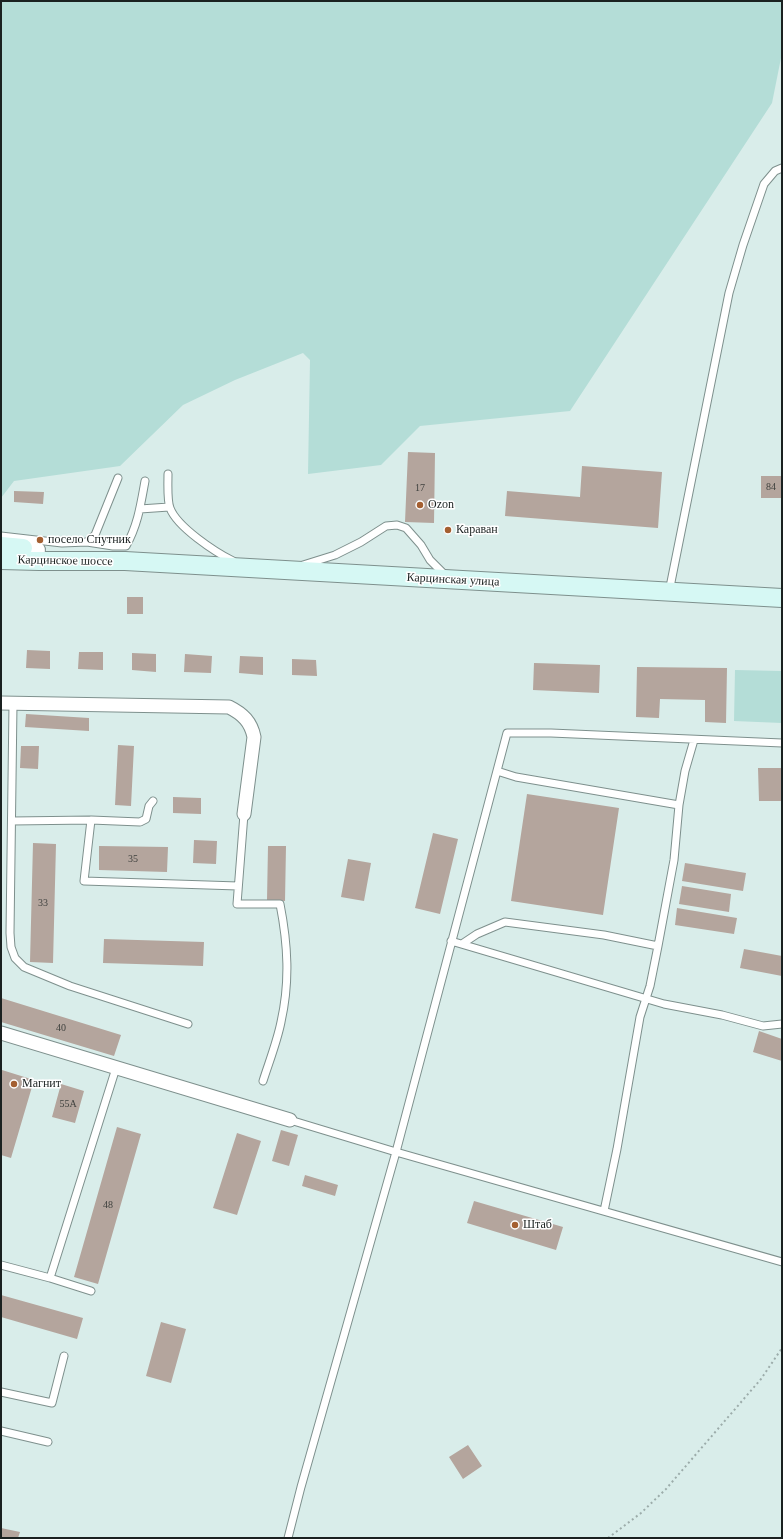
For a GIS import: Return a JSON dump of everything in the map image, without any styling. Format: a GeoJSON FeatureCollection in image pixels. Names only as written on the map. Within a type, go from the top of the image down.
{"type":"FeatureCollection","features":[{"type":"Feature","properties":{"kind":"main road","name":"Карцинское шоссе"},"geometry":{"type":"LineString","coordinates":[[1,546],[125,561]]}},
{"type":"Feature","properties":{"kind":"main road","name":"Карцинское шоссе"},"geometry":{"type":"LineString","coordinates":[[1,560],[125,561]]}},
{"type":"Feature","properties":{"kind":"main road","name":"Карцинская улица"},"geometry":{"type":"LineString","coordinates":[[125,561],[782,598]]}},
{"type":"Feature","properties":{"kind":"street"},"geometry":{"type":"LineString","coordinates":[[7,703],[229,707],[247,719],[252,729],[254,738],[244,814]]}},
{"type":"Feature","properties":{"kind":"street"},"geometry":{"type":"LineString","coordinates":[[1,1033],[290,1120]]}},
{"type":"Feature","properties":{"kind":"lane"},"geometry":{"type":"LineString","coordinates":[[669,592],[729,293],[764,184],[775,171],[782,168]]}},
{"type":"Feature","properties":{"kind":"lane"},"geometry":{"type":"LineString","coordinates":[[168,474],[170,507],[179,521],[218,554],[247,569],[307,564],[335,555],[361,542],[386,526],[397,525],[406,528],[421,545],[430,560],[449,580]]}},
{"type":"Feature","properties":{"kind":"lane"},"geometry":{"type":"LineString","coordinates":[[87,542],[95,535],[118,478]]}},
{"type":"Feature","properties":{"kind":"lane"},"geometry":{"type":"LineString","coordinates":[[1,536],[62,543],[87,542],[113,546],[126,546],[132,535],[140,509],[145,481]]}},
{"type":"Feature","properties":{"kind":"lane"},"geometry":{"type":"LineString","coordinates":[[140,509],[170,507]]}},
{"type":"Feature","properties":{"kind":"lane"},"geometry":{"type":"LineString","coordinates":[[7,703],[12,820],[10,933],[11,947],[15,958],[24,967],[70,986],[188,1024]]}},
{"type":"Feature","properties":{"kind":"lane"},"geometry":{"type":"LineString","coordinates":[[288,1538],[301,1487],[396,1152],[507,733],[551,733],[782,743]]}},
{"type":"Feature","properties":{"kind":"lane"},"geometry":{"type":"LineString","coordinates":[[604,1211],[617,1149],[640,1017],[650,986],[658,946],[674,860],[679,805],[685,771],[694,740]]}},
{"type":"Feature","properties":{"kind":"lane"},"geometry":{"type":"LineString","coordinates":[[497,771],[516,777],[679,805]]}},
{"type":"Feature","properties":{"kind":"lane"},"geometry":{"type":"LineString","coordinates":[[12,820],[91,820],[140,822],[146,819],[149,806],[153,801]]}},
{"type":"Feature","properties":{"kind":"lane"},"geometry":{"type":"LineString","coordinates":[[244,814],[237,904],[280,904],[286,933],[287,977],[281,1023],[263,1081]]}},
{"type":"Feature","properties":{"kind":"lane"},"geometry":{"type":"LineString","coordinates":[[91,820],[84,881],[238,886]]}},
{"type":"Feature","properties":{"kind":"lane"},"geometry":{"type":"LineString","coordinates":[[462,944],[477,934],[505,922],[604,935],[658,946]]}},
{"type":"Feature","properties":{"kind":"lane"},"geometry":{"type":"LineString","coordinates":[[451,941],[664,1004],[722,1015],[763,1026],[782,1024]]}},
{"type":"Feature","properties":{"kind":"lane"},"geometry":{"type":"LineString","coordinates":[[50,1278],[116,1068]]}},
{"type":"Feature","properties":{"kind":"lane"},"geometry":{"type":"LineString","coordinates":[[290,1120],[396,1152],[782,1262]]}},
{"type":"Feature","properties":{"kind":"lane"},"geometry":{"type":"LineString","coordinates":[[1,1265],[91,1291]]}},
{"type":"Feature","properties":{"kind":"lane"},"geometry":{"type":"LineString","coordinates":[[1,1392],[52,1403],[64,1356]]}},
{"type":"Feature","properties":{"kind":"lane"},"geometry":{"type":"LineString","coordinates":[[1,1431],[48,1442]]}},
{"type":"Feature","properties":{"kind":"path"},"geometry":{"type":"LineString","coordinates":[[608,1538],[641,1513],[666,1489],[761,1379],[782,1348]]}},
{"type":"Feature","properties":{"kind":"shaded area"},"geometry":{"type":"Polygon","coordinates":[[[1,1],[782,1],[782,53],[772,103],[570,411],[420,426],[381,465],[308,474],[310,360],[303,353],[235,380],[183,405],[120,466],[14,481],[1,498],[1,1]]]}},
{"type":"Feature","properties":{"kind":"shaded area"},"geometry":{"type":"Polygon","coordinates":[[[735,670],[782,671],[782,723],[734,721],[735,670]]]}},
{"type":"Feature","properties":{"kind":"building"},"geometry":{"type":"Polygon","coordinates":[[[408,452],[435,453],[434,523],[405,522],[408,452]]]}},
{"type":"Feature","properties":{"kind":"building"},"geometry":{"type":"Polygon","coordinates":[[[582,466],[662,472],[658,528],[505,516],[507,491],[580,497],[582,466]]]}},
{"type":"Feature","properties":{"kind":"building"},"geometry":{"type":"Polygon","coordinates":[[[761,476],[782,476],[782,498],[761,498],[761,476]]]}},
{"type":"Feature","properties":{"kind":"building"},"geometry":{"type":"Polygon","coordinates":[[[14,491],[44,492],[43,504],[14,502],[14,491]]]}},
{"type":"Feature","properties":{"kind":"building"},"geometry":{"type":"Polygon","coordinates":[[[127,597],[143,597],[143,614],[127,614],[127,597]]]}},
{"type":"Feature","properties":{"kind":"building"},"geometry":{"type":"Polygon","coordinates":[[[27,650],[50,651],[50,669],[26,668],[27,650]]]}},
{"type":"Feature","properties":{"kind":"building"},"geometry":{"type":"Polygon","coordinates":[[[79,652],[103,652],[103,670],[78,669],[79,652]]]}},
{"type":"Feature","properties":{"kind":"building"},"geometry":{"type":"Polygon","coordinates":[[[132,653],[156,654],[156,672],[132,670],[132,653]]]}},
{"type":"Feature","properties":{"kind":"building"},"geometry":{"type":"Polygon","coordinates":[[[185,654],[212,656],[211,673],[184,672],[185,654]]]}},
{"type":"Feature","properties":{"kind":"building"},"geometry":{"type":"Polygon","coordinates":[[[240,656],[263,657],[263,675],[239,673],[240,656]]]}},
{"type":"Feature","properties":{"kind":"building"},"geometry":{"type":"Polygon","coordinates":[[[292,659],[316,660],[317,676],[292,675],[292,659]]]}},
{"type":"Feature","properties":{"kind":"building"},"geometry":{"type":"Polygon","coordinates":[[[534,663],[600,665],[599,693],[533,690],[534,663]]]}},
{"type":"Feature","properties":{"kind":"building"},"geometry":{"type":"Polygon","coordinates":[[[637,667],[727,668],[726,723],[705,722],[705,700],[660,699],[659,718],[636,717],[637,667]]]}},
{"type":"Feature","properties":{"kind":"building"},"geometry":{"type":"Polygon","coordinates":[[[26,714],[89,718],[89,731],[25,727],[26,714]]]}},
{"type":"Feature","properties":{"kind":"building"},"geometry":{"type":"Polygon","coordinates":[[[118,745],[134,746],[131,806],[115,805],[118,745]]]}},
{"type":"Feature","properties":{"kind":"building"},"geometry":{"type":"Polygon","coordinates":[[[21,746],[39,746],[38,769],[20,768],[21,746]]]}},
{"type":"Feature","properties":{"kind":"building"},"geometry":{"type":"Polygon","coordinates":[[[758,768],[782,768],[782,801],[759,801],[758,768]]]}},
{"type":"Feature","properties":{"kind":"building"},"geometry":{"type":"Polygon","coordinates":[[[527,794],[619,808],[603,915],[511,901],[527,794]]]}},
{"type":"Feature","properties":{"kind":"building"},"geometry":{"type":"Polygon","coordinates":[[[173,797],[201,798],[201,814],[173,813],[173,797]]]}},
{"type":"Feature","properties":{"kind":"building"},"geometry":{"type":"Polygon","coordinates":[[[433,833],[458,839],[440,914],[415,908],[433,833]]]}},
{"type":"Feature","properties":{"kind":"building"},"geometry":{"type":"Polygon","coordinates":[[[194,840],[217,841],[216,864],[193,863],[194,840]]]}},
{"type":"Feature","properties":{"kind":"building"},"geometry":{"type":"Polygon","coordinates":[[[33,843],[56,844],[53,963],[30,962],[33,843]]]}},
{"type":"Feature","properties":{"kind":"building"},"geometry":{"type":"Polygon","coordinates":[[[99,846],[168,847],[167,872],[99,870],[99,846]]]}},
{"type":"Feature","properties":{"kind":"building"},"geometry":{"type":"Polygon","coordinates":[[[268,846],[286,846],[285,901],[267,900],[268,846]]]}},
{"type":"Feature","properties":{"kind":"building"},"geometry":{"type":"Polygon","coordinates":[[[348,859],[371,863],[364,901],[341,897],[348,859]]]}},
{"type":"Feature","properties":{"kind":"building"},"geometry":{"type":"Polygon","coordinates":[[[685,863],[746,873],[743,891],[682,881],[685,863]]]}},
{"type":"Feature","properties":{"kind":"building"},"geometry":{"type":"Polygon","coordinates":[[[682,886],[731,894],[729,912],[679,904],[682,886]]]}},
{"type":"Feature","properties":{"kind":"building"},"geometry":{"type":"Polygon","coordinates":[[[677,908],[737,918],[734,934],[675,925],[677,908]]]}},
{"type":"Feature","properties":{"kind":"building"},"geometry":{"type":"Polygon","coordinates":[[[104,939],[204,942],[203,966],[103,963],[104,939]]]}},
{"type":"Feature","properties":{"kind":"building"},"geometry":{"type":"Polygon","coordinates":[[[744,949],[782,956],[782,976],[740,968],[744,949]]]}},
{"type":"Feature","properties":{"kind":"building"},"geometry":{"type":"Polygon","coordinates":[[[1,998],[121,1035],[114,1056],[1,1022],[1,998]]]}},
{"type":"Feature","properties":{"kind":"building"},"geometry":{"type":"Polygon","coordinates":[[[759,1031],[782,1039],[782,1061],[753,1052],[759,1031]]]}},
{"type":"Feature","properties":{"kind":"building"},"geometry":{"type":"Polygon","coordinates":[[[2,1070],[34,1080],[11,1158],[1,1155],[2,1070]]]}},
{"type":"Feature","properties":{"kind":"building"},"geometry":{"type":"Polygon","coordinates":[[[61,1084],[84,1091],[75,1123],[52,1117],[61,1084]]]}},
{"type":"Feature","properties":{"kind":"building"},"geometry":{"type":"Polygon","coordinates":[[[117,1127],[141,1134],[98,1284],[74,1277],[117,1127]]]}},
{"type":"Feature","properties":{"kind":"building"},"geometry":{"type":"Polygon","coordinates":[[[281,1130],[298,1135],[289,1166],[272,1161],[281,1130]]]}},
{"type":"Feature","properties":{"kind":"building"},"geometry":{"type":"Polygon","coordinates":[[[237,1133],[261,1141],[237,1215],[213,1208],[237,1133]]]}},
{"type":"Feature","properties":{"kind":"building"},"geometry":{"type":"Polygon","coordinates":[[[305,1175],[338,1185],[335,1196],[302,1186],[305,1175]]]}},
{"type":"Feature","properties":{"kind":"building","name":"Штаб"},"geometry":{"type":"Polygon","coordinates":[[[474,1201],[563,1227],[556,1250],[467,1223],[474,1201]]]}},
{"type":"Feature","properties":{"kind":"building"},"geometry":{"type":"Polygon","coordinates":[[[1,1295],[83,1318],[77,1339],[1,1317],[1,1295]]]}},
{"type":"Feature","properties":{"kind":"building"},"geometry":{"type":"Polygon","coordinates":[[[161,1322],[186,1329],[171,1383],[146,1376],[161,1322]]]}},
{"type":"Feature","properties":{"kind":"building"},"geometry":{"type":"Polygon","coordinates":[[[468,1445],[482,1466],[463,1479],[449,1457],[468,1445]]]}},
{"type":"Feature","properties":{"kind":"building"},"geometry":{"type":"Polygon","coordinates":[[[1,1528],[20,1532],[18,1538],[1,1538],[1,1528]]]}},
{"type":"Feature","properties":{"kind":"place","name":"Ozon"},"geometry":{"type":"Point","coordinates":[420,505]}},
{"type":"Feature","properties":{"kind":"place","name":"Караван"},"geometry":{"type":"Point","coordinates":[448,530]}},
{"type":"Feature","properties":{"kind":"place","name":"посело Спутник"},"geometry":{"type":"Point","coordinates":[40,540]}},
{"type":"Feature","properties":{"kind":"place","name":"Магнит"},"geometry":{"type":"Point","coordinates":[14,1084]}},
{"type":"Feature","properties":{"kind":"place","name":"Штаб"},"geometry":{"type":"Point","coordinates":[515,1225]}}]}
